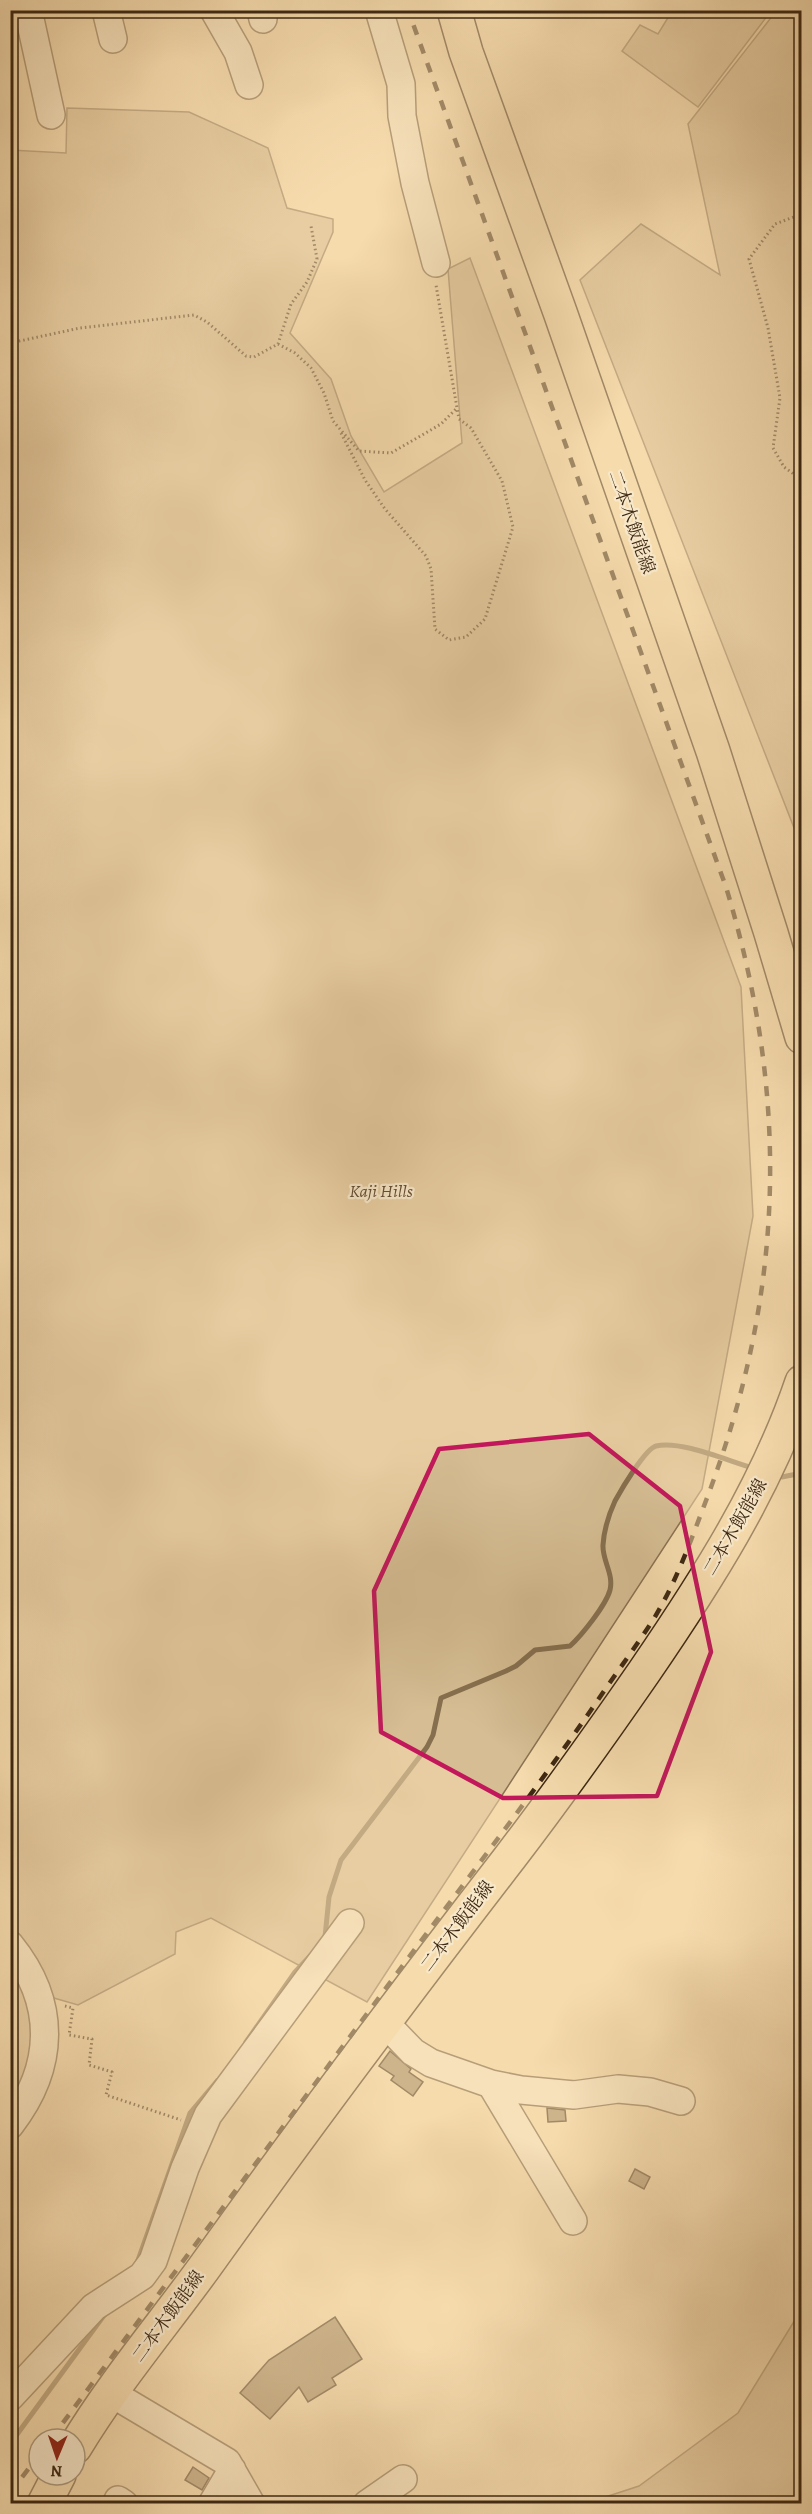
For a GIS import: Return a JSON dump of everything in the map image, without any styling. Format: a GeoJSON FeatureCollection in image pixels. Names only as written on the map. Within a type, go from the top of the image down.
{"type":"FeatureCollection","features":[{"type":"Feature","properties":{"kind":"main road","name":"二本木飯能線"},"geometry":{"type":"LineString","coordinates":[[454,10],[466,52],[560,312],[706,732],[771,933],[801,1037]]}},
{"type":"Feature","properties":{"kind":"main road","name":"二本木飯能線"},"geometry":{"type":"LineString","coordinates":[[87,2429],[270,2175],[564,1786],[624,1702],[715,1564],[766,1472],[801,1382]]}},
{"type":"Feature","properties":{"kind":"main road"},"geometry":{"type":"LineString","coordinates":[[44,2504],[53,2487]]}},
{"type":"Feature","properties":{"kind":"street"},"geometry":{"type":"LineString","coordinates":[[28,10],[51,115]]}},
{"type":"Feature","properties":{"kind":"street"},"geometry":{"type":"LineString","coordinates":[[106,10],[113,39]]}},
{"type":"Feature","properties":{"kind":"street"},"geometry":{"type":"LineString","coordinates":[[214,10],[238,52],[249,84]]}},
{"type":"Feature","properties":{"kind":"street"},"geometry":{"type":"LineString","coordinates":[[379,10],[401,84],[402,116],[415,183],[436,263]]}},
{"type":"Feature","properties":{"kind":"street"},"geometry":{"type":"LineString","coordinates":[[10,2397],[94,2307],[142,2276],[153,2261],[185,2168],[208,2115],[350,1923]]}},
{"type":"Feature","properties":{"kind":"street"},"geometry":{"type":"LineString","coordinates":[[10,1945],[26,1965],[35,1984],[46,2033],[38,2081],[10,2125]]}},
{"type":"Feature","properties":{"kind":"street"},"geometry":{"type":"LineString","coordinates":[[384,2022],[413,2052],[431,2063],[491,2084],[521,2090],[574,2095],[618,2089],[650,2092],[681,2101]]}},
{"type":"Feature","properties":{"kind":"street"},"geometry":{"type":"LineString","coordinates":[[491,2084],[573,2221]]}},
{"type":"Feature","properties":{"kind":"street"},"geometry":{"type":"LineString","coordinates":[[10,2377],[66,2310]]}},
{"type":"Feature","properties":{"kind":"street"},"geometry":{"type":"LineString","coordinates":[[111,2393],[227,2462],[251,2504]]}},
{"type":"Feature","properties":{"kind":"street"},"geometry":{"type":"LineString","coordinates":[[212,2504],[232,2470]]}},
{"type":"Feature","properties":{"kind":"street"},"geometry":{"type":"LineString","coordinates":[[367,2504],[403,2479]]}},
{"type":"Feature","properties":{"kind":"path"},"geometry":{"type":"LineString","coordinates":[[801,214],[775,224],[749,258],[768,328],[780,398],[773,448],[784,467],[801,480]]}},
{"type":"Feature","properties":{"kind":"path"},"geometry":{"type":"LineString","coordinates":[[10,343],[80,328],[194,315],[207,322],[246,356],[254,357],[278,344],[291,304],[308,282],[317,259],[311,226]]}},
{"type":"Feature","properties":{"kind":"path"},"geometry":{"type":"LineString","coordinates":[[278,344],[296,352],[311,368],[324,393],[333,421],[365,480],[426,555],[431,569],[435,629],[448,640],[466,637],[485,619],[513,526],[502,481],[471,428],[459,419],[436,293],[436,263]]}},
{"type":"Feature","properties":{"kind":"path"},"geometry":{"type":"LineString","coordinates":[[341,433],[359,451],[391,453],[441,424],[457,408]]}},
{"type":"Feature","properties":{"kind":"path"},"geometry":{"type":"LineString","coordinates":[[73,2008],[69,2035],[92,2038],[89,2065],[112,2072],[106,2095],[179,2119]]}},
{"type":"Feature","properties":{"kind":"path"},"geometry":{"type":"LineString","coordinates":[[791,2504],[801,2496]]}},
{"type":"Feature","properties":{"kind":"highlighted area"},"geometry":{"type":"Polygon","coordinates":[[[589,1434],[680,1506],[711,1652],[657,1796],[503,1798],[381,1732],[374,1591],[439,1449],[589,1434]]]}},
{"type":"Feature","properties":{"kind":"green space"},"geometry":{"type":"Polygon","coordinates":[[[777,10],[802,11],[802,837],[798,838],[580,280],[641,224],[720,275],[688,124],[777,10]]]}},
{"type":"Feature","properties":{"kind":"green space"},"geometry":{"type":"Polygon","coordinates":[[[672,11],[771,11],[698,107],[622,51],[640,25],[658,34],[672,11]]]}},
{"type":"Feature","properties":{"kind":"green space","name":"Kaji Hills"},"geometry":{"type":"Polygon","coordinates":[[[67,108],[189,112],[268,148],[287,208],[333,219],[333,232],[290,333],[331,379],[351,436],[384,492],[462,443],[448,269],[470,258],[741,987],[753,1216],[702,1489],[367,2002],[211,1918],[176,1932],[175,1954],[78,2005],[47,1996],[11,1934],[10,150],[66,153],[67,108]]]}},
{"type":"Feature","properties":{"kind":"green space"},"geometry":{"type":"Polygon","coordinates":[[[10,1969],[23,1993],[27,2007],[31,2050],[24,2077],[10,2101],[10,1969]]]}},
{"type":"Feature","properties":{"kind":"green space"},"geometry":{"type":"Polygon","coordinates":[[[801,2310],[801,2503],[587,2503],[639,2486],[738,2413],[801,2310]]]}},
{"type":"Feature","properties":{"kind":"building"},"geometry":{"type":"Polygon","coordinates":[[[390,2051],[411,2069],[409,2072],[423,2082],[413,2096],[391,2080],[394,2076],[379,2066],[390,2051]]]}},
{"type":"Feature","properties":{"kind":"building"},"geometry":{"type":"Polygon","coordinates":[[[547,2108],[565,2110],[566,2121],[548,2122],[547,2108]]]}},
{"type":"Feature","properties":{"kind":"building"},"geometry":{"type":"Polygon","coordinates":[[[635,2169],[650,2177],[644,2189],[629,2181],[635,2169]]]}},
{"type":"Feature","properties":{"kind":"building"},"geometry":{"type":"Polygon","coordinates":[[[335,2317],[362,2359],[332,2378],[336,2385],[308,2402],[299,2387],[270,2419],[240,2393],[269,2360],[335,2317]]]}},
{"type":"Feature","properties":{"kind":"building"},"geometry":{"type":"Polygon","coordinates":[[[193,2467],[209,2478],[202,2490],[185,2480],[193,2467]]]}},
{"type":"Feature","properties":{"kind":"waterway"},"geometry":{"type":"LineString","coordinates":[[325,1937],[329,1897],[341,1860],[427,1747],[433,1735],[441,1698],[516,1666],[535,1650],[570,1646],[599,1611],[608,1596],[611,1584],[603,1551],[607,1522],[618,1496],[646,1454],[656,1446],[678,1446],[753,1468]]}},
{"type":"Feature","properties":{"kind":"waterway"},"geometry":{"type":"LineString","coordinates":[[774,1474],[782,1477],[802,1473]]}},
{"type":"Feature","properties":{"kind":"waterway"},"geometry":{"type":"LineString","coordinates":[[246,2042],[295,1972],[310,1956]]}},
{"type":"Feature","properties":{"kind":"waterway"},"geometry":{"type":"LineString","coordinates":[[137,2263],[190,2113],[217,2081]]}},
{"type":"Feature","properties":{"kind":"waterway"},"geometry":{"type":"LineString","coordinates":[[10,2444],[105,2314]]}},
{"type":"Feature","properties":{"kind":"railway"},"geometry":{"type":"LineString","coordinates":[[60,2427],[532,1792],[653,1620],[669,1591],[689,1545],[733,1421],[752,1345],[764,1270],[770,1194],[769,1119],[761,1043],[747,966],[726,887],[408,10]]}},
{"type":"Feature","properties":{"kind":"railway"},"geometry":{"type":"LineString","coordinates":[[10,2493],[27,2471]]}}]}
